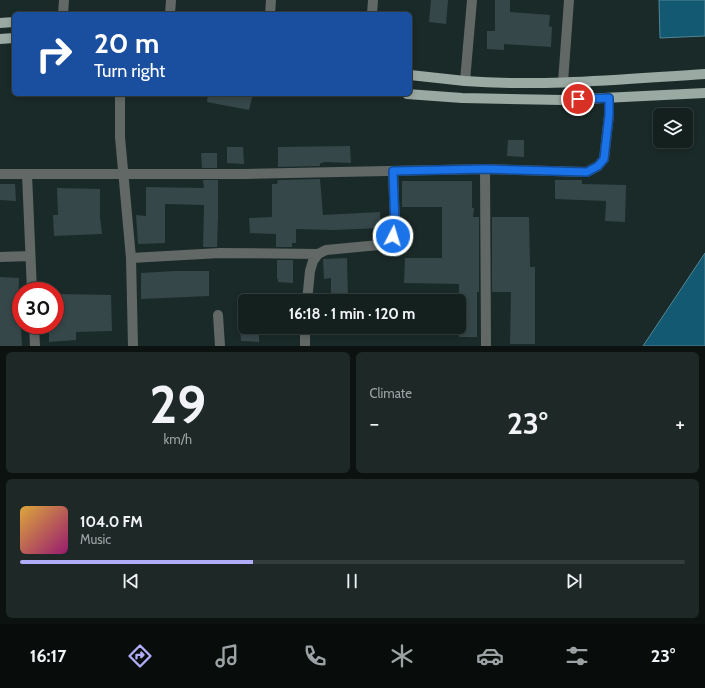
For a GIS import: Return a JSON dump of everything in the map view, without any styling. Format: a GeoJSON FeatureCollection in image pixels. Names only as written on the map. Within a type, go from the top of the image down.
{"type":"FeatureCollection","features":[{"type":"Feature","properties":{"kind":"main road"},"geometry":{"type":"LineString","coordinates":[[0,23],[12,22]]}},
{"type":"Feature","properties":{"kind":"main road"},"geometry":{"type":"LineString","coordinates":[[0,39],[12,38]]}},
{"type":"Feature","properties":{"kind":"main road"},"geometry":{"type":"LineString","coordinates":[[412,75],[465,81],[563,82],[705,74]]}},
{"type":"Feature","properties":{"kind":"main road"},"geometry":{"type":"LineString","coordinates":[[412,94],[517,100],[609,98],[705,93]]}},
{"type":"Feature","properties":{"kind":"street"},"geometry":{"type":"LineString","coordinates":[[63,12],[64,0]]}},
{"type":"Feature","properties":{"kind":"street"},"geometry":{"type":"LineString","coordinates":[[170,12],[171,0]]}},
{"type":"Feature","properties":{"kind":"street"},"geometry":{"type":"LineString","coordinates":[[270,12],[271,0]]}},
{"type":"Feature","properties":{"kind":"street"},"geometry":{"type":"LineString","coordinates":[[372,12],[373,0]]}},
{"type":"Feature","properties":{"kind":"street"},"geometry":{"type":"LineString","coordinates":[[465,81],[472,0]]}},
{"type":"Feature","properties":{"kind":"street"},"geometry":{"type":"LineString","coordinates":[[563,82],[569,0]]}},
{"type":"Feature","properties":{"kind":"street"},"geometry":{"type":"LineString","coordinates":[[120,96],[120,137],[131,258],[133,346]]}},
{"type":"Feature","properties":{"kind":"street"},"geometry":{"type":"LineString","coordinates":[[0,174],[124,175],[485,169],[587,172],[593,170],[604,159],[609,115],[609,98]]}},
{"type":"Feature","properties":{"kind":"street"},"geometry":{"type":"LineString","coordinates":[[485,169],[486,346]]}},
{"type":"Feature","properties":{"kind":"street"},"geometry":{"type":"LineString","coordinates":[[131,258],[220,253],[318,254],[326,250],[387,243],[393,236],[395,225],[393,171]]}},
{"type":"Feature","properties":{"kind":"street"},"geometry":{"type":"LineString","coordinates":[[28,174],[31,282]]}},
{"type":"Feature","properties":{"kind":"street"},"geometry":{"type":"LineString","coordinates":[[308,294],[310,271],[313,261],[318,254]]}},
{"type":"Feature","properties":{"kind":"street"},"geometry":{"type":"LineString","coordinates":[[0,257],[30,256]]}},
{"type":"Feature","properties":{"kind":"street"},"geometry":{"type":"LineString","coordinates":[[218,315],[220,346]]}},
{"type":"Feature","properties":{"kind":"street"},"geometry":{"type":"LineString","coordinates":[[34,334],[35,346]]}},
{"type":"Feature","properties":{"kind":"street"},"geometry":{"type":"LineString","coordinates":[[304,346],[305,334]]}},
{"type":"Feature","properties":{"kind":"water"},"geometry":{"type":"Polygon","coordinates":[[[659,0],[705,0],[705,36],[660,38],[659,0]]]}},
{"type":"Feature","properties":{"kind":"water"},"geometry":{"type":"Polygon","coordinates":[[[705,253],[705,346],[643,346],[705,253]]]}},
{"type":"Feature","properties":{"kind":"building"},"geometry":{"type":"Polygon","coordinates":[[[431,0],[448,0],[446,24],[429,22],[431,0]]]}},
{"type":"Feature","properties":{"kind":"building"},"geometry":{"type":"Polygon","coordinates":[[[495,0],[510,0],[510,12],[550,15],[549,26],[552,27],[551,47],[504,44],[504,50],[487,49],[487,31],[495,31],[495,0]]]}},
{"type":"Feature","properties":{"kind":"building"},"geometry":{"type":"Polygon","coordinates":[[[208,96],[252,96],[249,110],[207,102],[208,96]]]}},
{"type":"Feature","properties":{"kind":"building"},"geometry":{"type":"Polygon","coordinates":[[[508,140],[524,140],[524,157],[507,156],[508,140]]]}},
{"type":"Feature","properties":{"kind":"building"},"geometry":{"type":"Polygon","coordinates":[[[350,146],[351,163],[323,162],[320,163],[320,166],[278,167],[278,147],[350,146]]]}},
{"type":"Feature","properties":{"kind":"building"},"geometry":{"type":"Polygon","coordinates":[[[227,147],[243,147],[244,164],[227,163],[227,147]]]}},
{"type":"Feature","properties":{"kind":"building"},"geometry":{"type":"Polygon","coordinates":[[[201,153],[217,153],[217,168],[202,168],[201,153]]]}},
{"type":"Feature","properties":{"kind":"building"},"geometry":{"type":"Polygon","coordinates":[[[320,179],[323,215],[380,212],[381,228],[334,230],[296,229],[296,243],[292,243],[292,247],[276,247],[276,234],[250,233],[249,218],[272,217],[272,184],[277,184],[278,180],[320,179]]]}},
{"type":"Feature","properties":{"kind":"building"},"geometry":{"type":"Polygon","coordinates":[[[203,180],[218,180],[217,247],[203,247],[204,205],[165,204],[165,243],[138,244],[136,215],[146,216],[146,187],[204,188],[203,180]]]}},
{"type":"Feature","properties":{"kind":"building"},"geometry":{"type":"Polygon","coordinates":[[[555,180],[582,180],[582,184],[626,185],[625,222],[605,221],[606,201],[555,199],[555,180]]]}},
{"type":"Feature","properties":{"kind":"building"},"geometry":{"type":"Polygon","coordinates":[[[402,181],[472,181],[472,208],[474,208],[473,217],[479,217],[479,292],[477,292],[477,337],[459,337],[459,334],[466,334],[466,294],[459,294],[459,284],[404,283],[405,258],[442,258],[442,207],[402,207],[402,181]]]}},
{"type":"Feature","properties":{"kind":"building"},"geometry":{"type":"Polygon","coordinates":[[[0,184],[15,184],[16,201],[0,200],[0,184]]]}},
{"type":"Feature","properties":{"kind":"building"},"geometry":{"type":"Polygon","coordinates":[[[57,188],[100,189],[100,217],[102,234],[54,236],[53,215],[58,215],[57,188]]]}},
{"type":"Feature","properties":{"kind":"building"},"geometry":{"type":"Polygon","coordinates":[[[492,217],[529,217],[530,267],[535,267],[535,344],[510,344],[511,292],[492,292],[492,217]]]}},
{"type":"Feature","properties":{"kind":"building"},"geometry":{"type":"Polygon","coordinates":[[[347,258],[348,294],[331,294],[331,278],[324,279],[323,259],[347,258]]]}},
{"type":"Feature","properties":{"kind":"building"},"geometry":{"type":"Polygon","coordinates":[[[277,260],[293,260],[293,283],[278,282],[277,260]]]}},
{"type":"Feature","properties":{"kind":"building"},"geometry":{"type":"Polygon","coordinates":[[[209,271],[209,296],[141,299],[141,273],[209,271]]]}},
{"type":"Feature","properties":{"kind":"building"},"geometry":{"type":"Polygon","coordinates":[[[0,277],[19,278],[19,282],[12,282],[12,334],[21,334],[22,346],[0,346],[0,277]]]}},
{"type":"Feature","properties":{"kind":"building"},"geometry":{"type":"Polygon","coordinates":[[[64,294],[111,295],[112,331],[76,332],[76,340],[49,342],[49,334],[64,334],[64,294]]]}},
{"type":"Feature","properties":{"kind":"building"},"geometry":{"type":"Polygon","coordinates":[[[240,334],[259,334],[259,342],[241,341],[240,334]]]}},
{"type":"Feature","properties":{"kind":"route"},"geometry":{"type":"LineString","coordinates":[[393,236],[395,225],[393,171],[485,169],[587,172],[593,170],[604,159],[609,115],[609,98],[578,99]]}}]}
